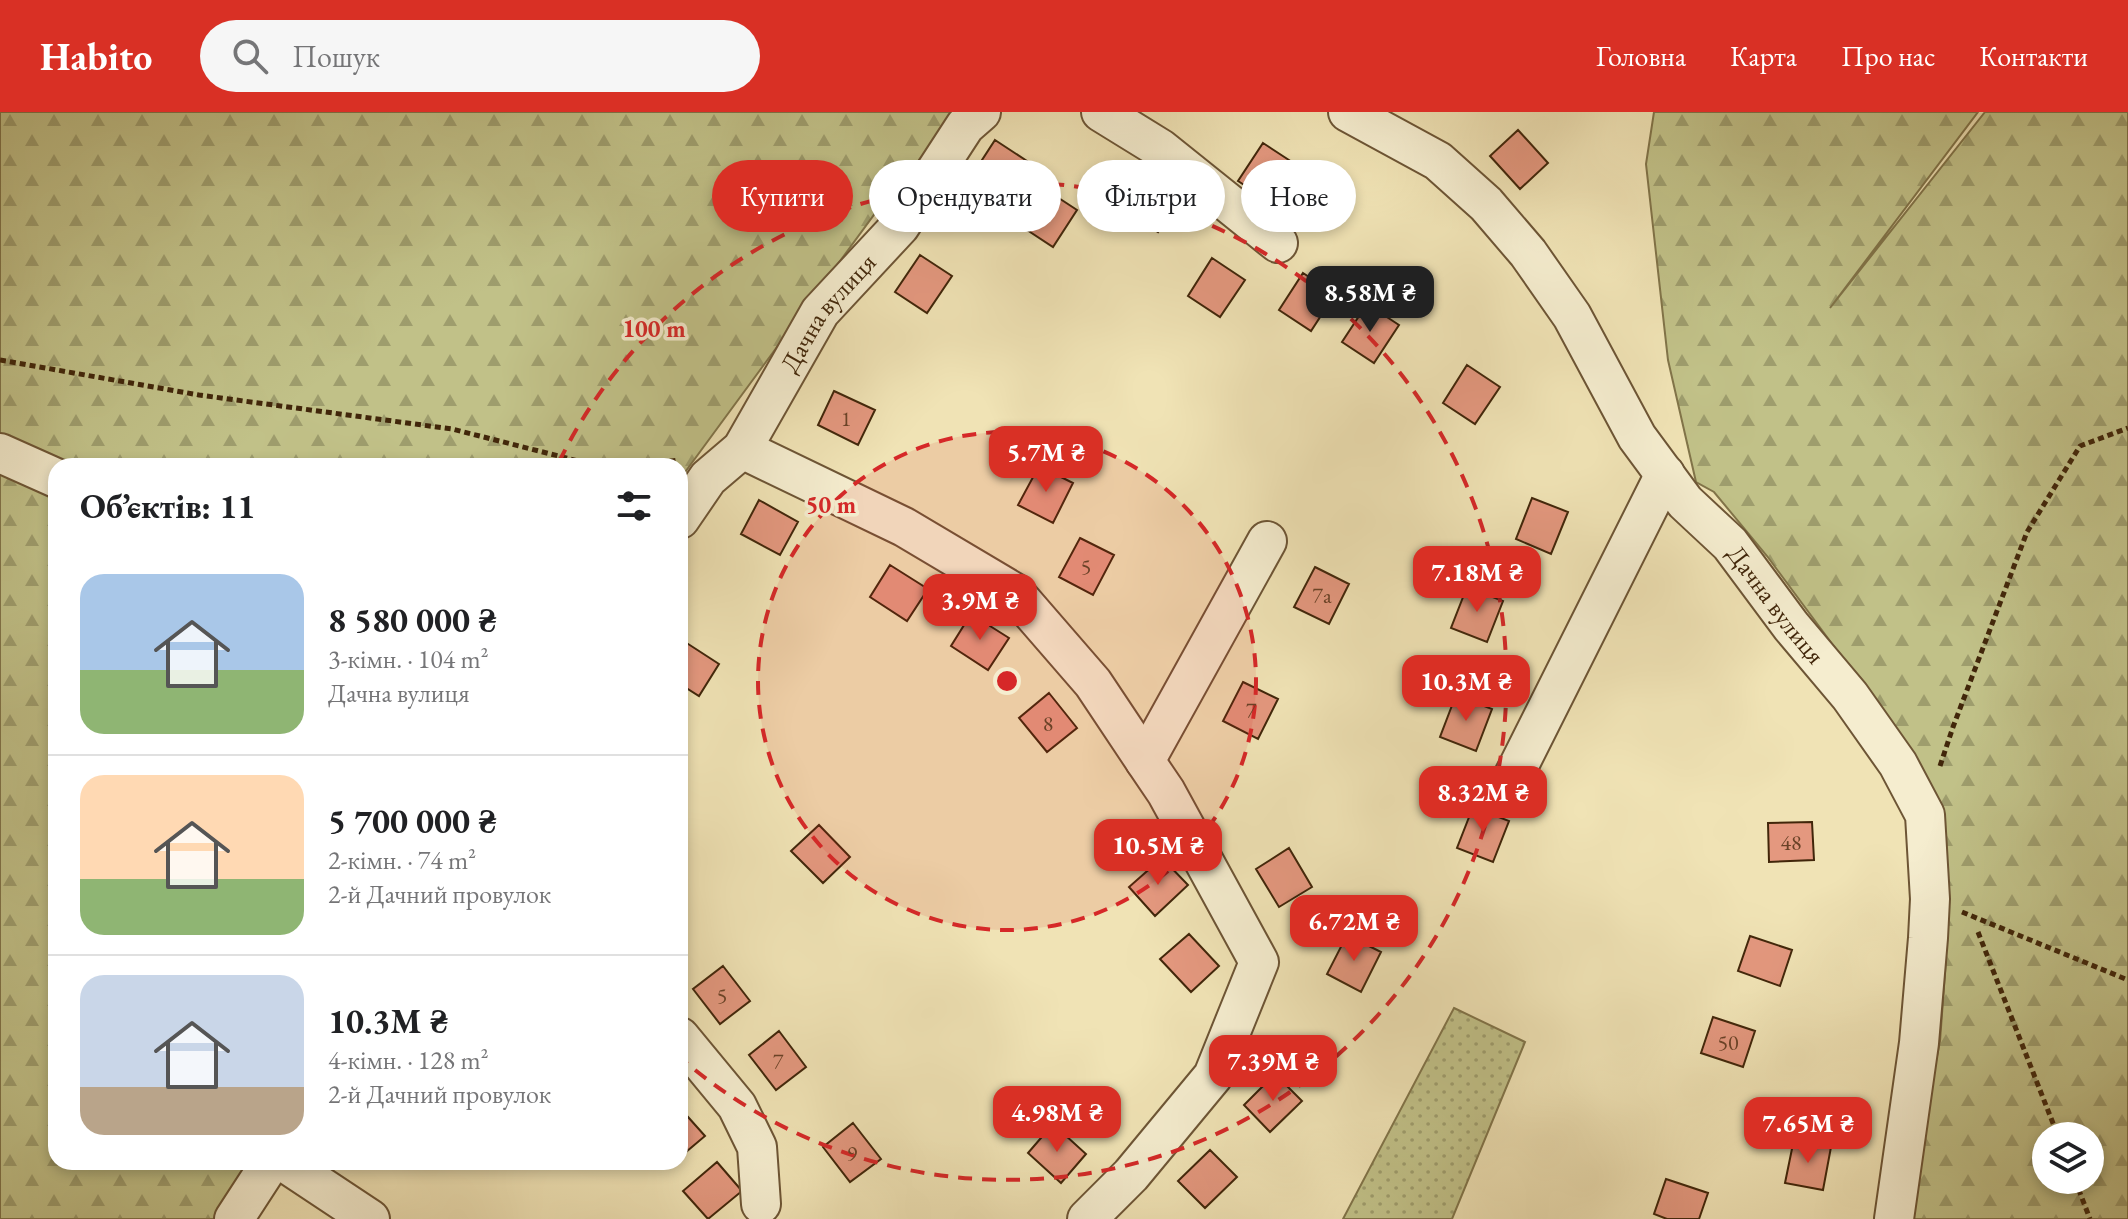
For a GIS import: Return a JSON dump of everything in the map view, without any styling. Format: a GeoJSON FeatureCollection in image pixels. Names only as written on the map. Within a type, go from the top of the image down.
{"type":"FeatureCollection","features":[{"type":"Feature","properties":{"kind":"street","name":"Дачна вулиця"},"geometry":{"type":"LineString","coordinates":[[688,507],[708,478],[742,449],[820,312],[900,226],[965,126],[981,112]]}},
{"type":"Feature","properties":{"kind":"street"},"geometry":{"type":"LineString","coordinates":[[1101,112],[1161,149],[1278,243]]}},
{"type":"Feature","properties":{"kind":"street","name":"Дачна вулиця"},"geometry":{"type":"LineString","coordinates":[[1348,112],[1438,161],[1486,204],[1528,253],[1572,316],[1637,437],[1685,502],[1730,544],[1791,626],[1850,696],[1898,764],[1925,815],[1930,899],[1919,1043],[1894,1219]]}},
{"type":"Feature","properties":{"kind":"street"},"geometry":{"type":"LineString","coordinates":[[742,449],[904,527],[1015,593],[1093,683],[1166,792],[1259,962],[1213,1076],[1131,1175],[1087,1219]]}},
{"type":"Feature","properties":{"kind":"street"},"geometry":{"type":"LineString","coordinates":[[0,453],[48,474]]}},
{"type":"Feature","properties":{"kind":"street"},"geometry":{"type":"LineString","coordinates":[[1510,783],[1665,474]]}},
{"type":"Feature","properties":{"kind":"street"},"geometry":{"type":"LineString","coordinates":[[1145,761],[1267,541]]}},
{"type":"Feature","properties":{"kind":"street"},"geometry":{"type":"LineString","coordinates":[[688,1047],[737,1106],[757,1147],[761,1204]]}},
{"type":"Feature","properties":{"kind":"street"},"geometry":{"type":"LineString","coordinates":[[234,1219],[266,1170]]}},
{"type":"Feature","properties":{"kind":"street"},"geometry":{"type":"LineString","coordinates":[[296,1170],[370,1219]]}},
{"type":"Feature","properties":{"kind":"path"},"geometry":{"type":"LineString","coordinates":[[0,360],[199,395],[452,429],[566,458]]}},
{"type":"Feature","properties":{"kind":"path"},"geometry":{"type":"LineString","coordinates":[[1925,815],[1953,727],[2027,532],[2080,446],[2128,428]]}},
{"type":"Feature","properties":{"kind":"path"},"geometry":{"type":"LineString","coordinates":[[1930,899],[2128,980]]}},
{"type":"Feature","properties":{"kind":"path"},"geometry":{"type":"LineString","coordinates":[[1978,932],[2053,1122]]}},
{"type":"Feature","properties":{"kind":"path"},"geometry":{"type":"LineString","coordinates":[[2080,1194],[2090,1219]]}},
{"type":"Feature","properties":{"kind":"green space"},"geometry":{"type":"Polygon","coordinates":[[[0,112],[962,112],[919,160],[869,160],[869,222],[688,468],[688,458],[48,458],[48,1170],[243,1170],[214,1219],[0,1219],[0,112]]]}},
{"type":"Feature","properties":{"kind":"green space"},"geometry":{"type":"Polygon","coordinates":[[[1654,112],[1978,112],[1830,308],[1985,112],[2128,112],[2128,1219],[1909,1219],[1917,1156],[1940,1041],[1946,959],[1947,857],[1878,706],[1767,556],[1714,492],[1696,482],[1668,360],[1646,164],[1654,112]]]}},
{"type":"Feature","properties":{"kind":"green space"},"geometry":{"type":"Polygon","coordinates":[[[1454,1008],[1525,1042],[1452,1219],[1343,1219],[1454,1008]]]}},
{"type":"Feature","properties":{"kind":"building"},"geometry":{"type":"Polygon","coordinates":[[[1518,130],[1548,163],[1520,189],[1490,156],[1518,130]]]}},
{"type":"Feature","properties":{"kind":"building"},"geometry":{"type":"Polygon","coordinates":[[[995,140],[1025,160],[982,160],[995,140]]]}},
{"type":"Feature","properties":{"kind":"building"},"geometry":{"type":"Polygon","coordinates":[[[1263,143],[1289,160],[1252,160],[1263,143]]]}},
{"type":"Feature","properties":{"kind":"building"},"geometry":{"type":"Polygon","coordinates":[[[1061,200],[1077,210],[1053,247],[1030,232],[1061,232],[1061,200]]]}},
{"type":"Feature","properties":{"kind":"building"},"geometry":{"type":"Polygon","coordinates":[[[920,255],[952,276],[927,313],[895,292],[920,255]]]}},
{"type":"Feature","properties":{"kind":"building"},"geometry":{"type":"Polygon","coordinates":[[[1212,258],[1245,280],[1220,317],[1188,296],[1212,258]]]}},
{"type":"Feature","properties":{"kind":"building"},"geometry":{"type":"Polygon","coordinates":[[[1303,273],[1335,294],[1311,331],[1279,310],[1303,273]]]}},
{"type":"Feature","properties":{"kind":"building"},"geometry":{"type":"Polygon","coordinates":[[[1367,304],[1399,325],[1374,363],[1342,342],[1367,304]]]}},
{"type":"Feature","properties":{"kind":"building"},"geometry":{"type":"Polygon","coordinates":[[[1467,365],[1500,387],[1475,424],[1443,403],[1467,365]]]}},
{"type":"Feature","properties":{"kind":"building"},"geometry":{"type":"Polygon","coordinates":[[[834,391],[875,410],[858,445],[818,425],[834,391]]]}},
{"type":"Feature","properties":{"kind":"building"},"geometry":{"type":"Polygon","coordinates":[[[1039,466],[1073,483],[1053,523],[1018,505],[1039,466]]]}},
{"type":"Feature","properties":{"kind":"building"},"geometry":{"type":"Polygon","coordinates":[[[1532,498],[1568,512],[1551,554],[1516,539],[1532,498]]]}},
{"type":"Feature","properties":{"kind":"building"},"geometry":{"type":"Polygon","coordinates":[[[759,500],[798,522],[780,555],[741,534],[759,500]]]}},
{"type":"Feature","properties":{"kind":"building"},"geometry":{"type":"Polygon","coordinates":[[[1080,538],[1114,555],[1093,595],[1059,577],[1080,538]]]}},
{"type":"Feature","properties":{"kind":"building"},"geometry":{"type":"Polygon","coordinates":[[[890,565],[928,589],[907,621],[870,597],[890,565]]]}},
{"type":"Feature","properties":{"kind":"building"},"geometry":{"type":"Polygon","coordinates":[[[1315,567],[1349,584],[1329,624],[1294,607],[1315,567]]]}},
{"type":"Feature","properties":{"kind":"building"},"geometry":{"type":"Polygon","coordinates":[[[1467,587],[1503,601],[1487,642],[1451,628],[1467,587]]]}},
{"type":"Feature","properties":{"kind":"building"},"geometry":{"type":"Polygon","coordinates":[[[971,614],[1009,638],[988,670],[951,646],[971,614]]]}},
{"type":"Feature","properties":{"kind":"building"},"geometry":{"type":"Polygon","coordinates":[[[688,644],[719,664],[699,696],[688,689],[688,644]]]}},
{"type":"Feature","properties":{"kind":"building"},"geometry":{"type":"Polygon","coordinates":[[[1243,682],[1278,699],[1258,739],[1223,721],[1243,682]]]}},
{"type":"Feature","properties":{"kind":"building"},"geometry":{"type":"Polygon","coordinates":[[[1049,693],[1077,728],[1047,752],[1019,718],[1049,693]]]}},
{"type":"Feature","properties":{"kind":"building"},"geometry":{"type":"Polygon","coordinates":[[[1456,695],[1492,709],[1476,751],[1440,737],[1456,695]]]}},
{"type":"Feature","properties":{"kind":"building"},"geometry":{"type":"Polygon","coordinates":[[[1473,807],[1509,821],[1493,862],[1457,848],[1473,807]]]}},
{"type":"Feature","properties":{"kind":"building"},"geometry":{"type":"Polygon","coordinates":[[[1812,822],[1814,860],[1769,862],[1768,823],[1812,822]]]}},
{"type":"Feature","properties":{"kind":"building"},"geometry":{"type":"Polygon","coordinates":[[[819,825],[850,857],[823,883],[791,851],[819,825]]]}},
{"type":"Feature","properties":{"kind":"building"},"geometry":{"type":"Polygon","coordinates":[[[1289,848],[1312,887],[1279,907],[1256,869],[1289,848]]]}},
{"type":"Feature","properties":{"kind":"building"},"geometry":{"type":"Polygon","coordinates":[[[1162,858],[1188,885],[1155,916],[1129,887],[1162,858]]]}},
{"type":"Feature","properties":{"kind":"building"},"geometry":{"type":"Polygon","coordinates":[[[1189,934],[1219,966],[1191,992],[1160,959],[1189,934]]]}},
{"type":"Feature","properties":{"kind":"building"},"geometry":{"type":"Polygon","coordinates":[[[1347,935],[1381,952],[1361,992],[1327,974],[1347,935]]]}},
{"type":"Feature","properties":{"kind":"building"},"geometry":{"type":"Polygon","coordinates":[[[1750,936],[1792,950],[1780,986],[1738,971],[1750,936]]]}},
{"type":"Feature","properties":{"kind":"building"},"geometry":{"type":"Polygon","coordinates":[[[723,966],[750,1001],[720,1024],[693,989],[723,966]]]}},
{"type":"Feature","properties":{"kind":"building"},"geometry":{"type":"Polygon","coordinates":[[[1713,1017],[1755,1031],[1743,1067],[1701,1053],[1713,1017]]]}},
{"type":"Feature","properties":{"kind":"building"},"geometry":{"type":"Polygon","coordinates":[[[779,1031],[806,1067],[776,1090],[749,1055],[779,1031]]]}},
{"type":"Feature","properties":{"kind":"building"},"geometry":{"type":"Polygon","coordinates":[[[1275,1074],[1302,1101],[1270,1132],[1244,1105],[1275,1074]]]}},
{"type":"Feature","properties":{"kind":"building"},"geometry":{"type":"Polygon","coordinates":[[[688,1117],[705,1136],[688,1150],[688,1117]]]}},
{"type":"Feature","properties":{"kind":"building"},"geometry":{"type":"Polygon","coordinates":[[[853,1123],[881,1159],[850,1182],[823,1147],[853,1123]]]}},
{"type":"Feature","properties":{"kind":"building"},"geometry":{"type":"Polygon","coordinates":[[[1053,1124],[1086,1154],[1061,1183],[1028,1153],[1053,1124]]]}},
{"type":"Feature","properties":{"kind":"building"},"geometry":{"type":"Polygon","coordinates":[[[1794,1139],[1831,1147],[1823,1190],[1785,1183],[1794,1139]]]}},
{"type":"Feature","properties":{"kind":"building"},"geometry":{"type":"Polygon","coordinates":[[[1210,1150],[1237,1177],[1205,1208],[1178,1181],[1210,1150]]]}},
{"type":"Feature","properties":{"kind":"building"},"geometry":{"type":"Polygon","coordinates":[[[717,1162],[742,1191],[708,1219],[683,1191],[717,1162]]]}},
{"type":"Feature","properties":{"kind":"building"},"geometry":{"type":"Polygon","coordinates":[[[1666,1179],[1708,1193],[1699,1219],[1667,1219],[1654,1214],[1666,1179]]]}}]}
